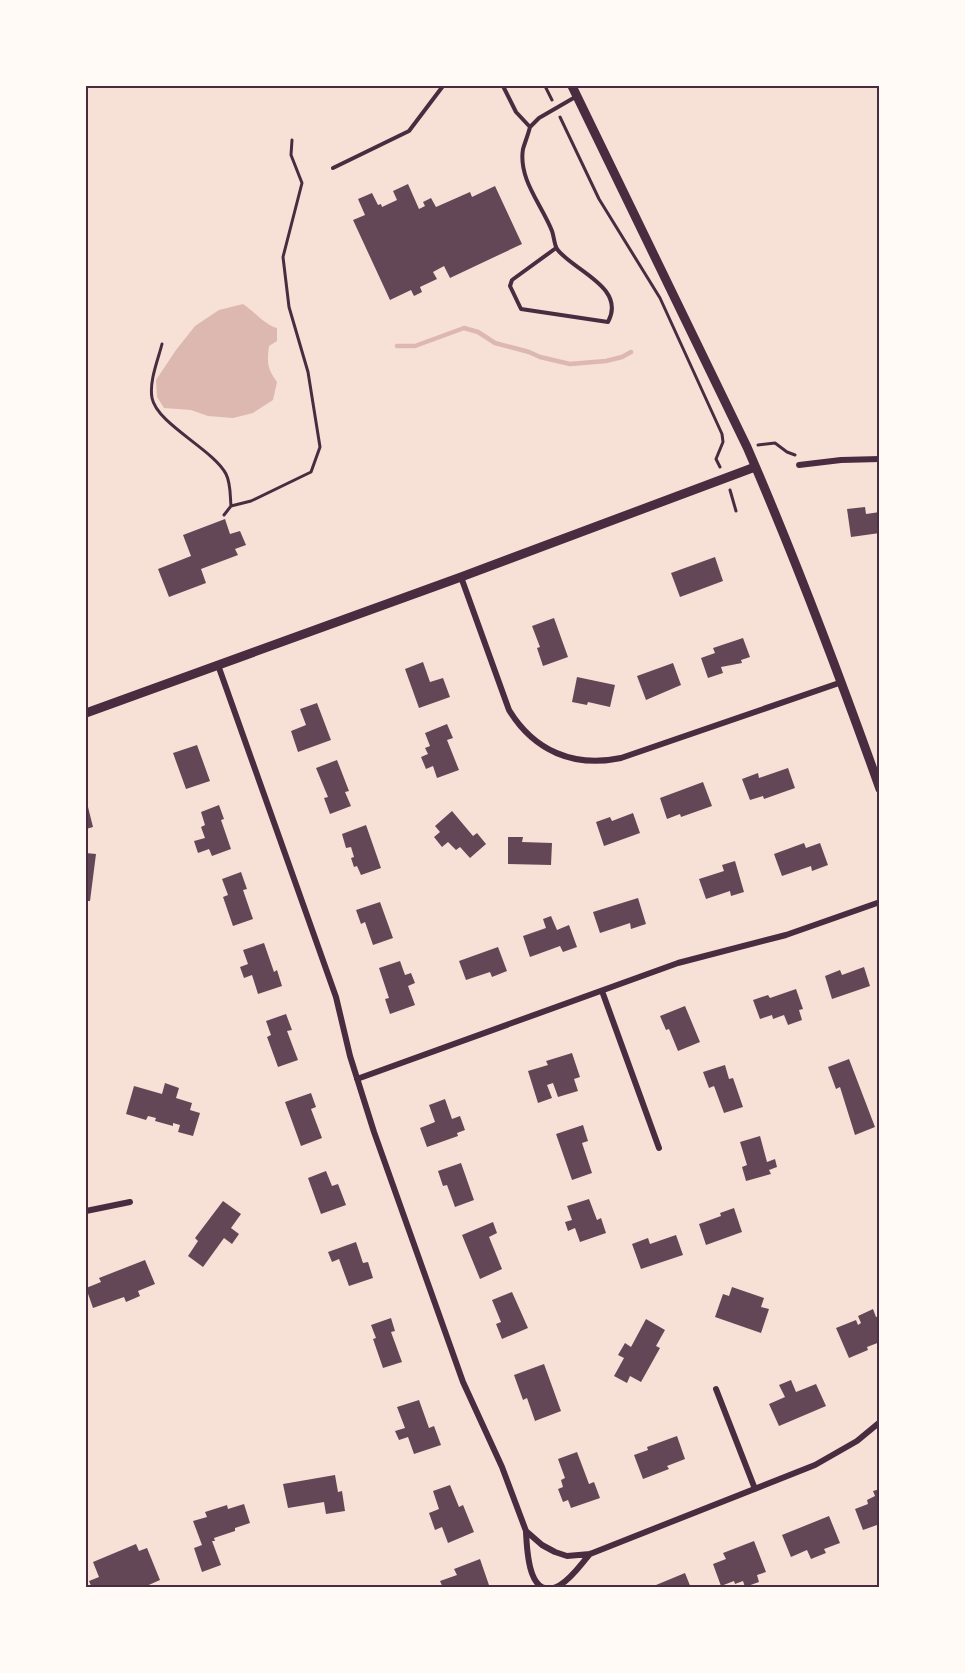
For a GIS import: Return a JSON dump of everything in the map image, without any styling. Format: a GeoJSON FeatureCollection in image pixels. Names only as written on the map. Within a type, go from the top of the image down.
{"type":"FeatureCollection","features":[{"type":"Feature","properties":{"kind":"street"},"geometry":{"type":"LineString","coordinates":[[572,86],[747,447],[809,596],[879,789]]}},
{"type":"Feature","properties":{"kind":"street"},"geometry":{"type":"LineString","coordinates":[[799,465],[841,460],[879,459]]}},
{"type":"Feature","properties":{"kind":"street"},"geometry":{"type":"LineString","coordinates":[[86,713],[755,467]]}},
{"type":"Feature","properties":{"kind":"street"},"geometry":{"type":"LineString","coordinates":[[461,577],[509,710],[516,722],[538,743],[562,756],[589,762],[621,758],[842,682]]}},
{"type":"Feature","properties":{"kind":"street"},"geometry":{"type":"LineString","coordinates":[[218,665],[333,987],[357,1079],[455,1360],[502,1467],[526,1531],[530,1569],[534,1580],[540,1585],[551,1587],[561,1584],[590,1554]]}},
{"type":"Feature","properties":{"kind":"street"},"geometry":{"type":"LineString","coordinates":[[357,1079],[678,963],[786,935],[879,902]]}},
{"type":"Feature","properties":{"kind":"street"},"geometry":{"type":"LineString","coordinates":[[602,991],[658,1148]]}},
{"type":"Feature","properties":{"kind":"street"},"geometry":{"type":"LineString","coordinates":[[86,1211],[130,1202]]}},
{"type":"Feature","properties":{"kind":"street"},"geometry":{"type":"LineString","coordinates":[[716,1389],[755,1489]]}},
{"type":"Feature","properties":{"kind":"street"},"geometry":{"type":"LineString","coordinates":[[526,1531],[542,1545],[555,1552],[567,1556],[590,1554],[827,1459],[857,1441],[879,1422]]}},
{"type":"Feature","properties":{"kind":"lane"},"geometry":{"type":"LineString","coordinates":[[333,168],[409,131],[442,86]]}},
{"type":"Feature","properties":{"kind":"lane"},"geometry":{"type":"LineString","coordinates":[[503,86],[516,112],[530,127]]}},
{"type":"Feature","properties":{"kind":"lane"},"geometry":{"type":"LineString","coordinates":[[556,248],[512,280],[510,286],[521,309],[608,322],[612,309],[611,300],[604,290],[556,248],[552,231],[523,167],[523,150],[530,127],[555,107],[577,96]]}},
{"type":"Feature","properties":{"kind":"path"},"geometry":{"type":"LineString","coordinates":[[545,86],[599,199],[660,298],[722,434],[723,442],[716,459],[719,465]]}},
{"type":"Feature","properties":{"kind":"path"},"geometry":{"type":"LineString","coordinates":[[224,515],[231,506],[251,501],[311,472],[320,447],[308,372],[289,307],[283,257],[302,183],[291,155],[292,140]]}},
{"type":"Feature","properties":{"kind":"path"},"geometry":{"type":"LineString","coordinates":[[162,344],[152,386],[152,400],[165,417],[225,472],[230,486],[231,506]]}},
{"type":"Feature","properties":{"kind":"path"},"geometry":{"type":"LineString","coordinates":[[747,447],[775,443],[787,452],[795,454],[799,465]]}},
{"type":"Feature","properties":{"kind":"path"},"geometry":{"type":"LineString","coordinates":[[733,498],[736,511]]}},
{"type":"Feature","properties":{"kind":"shaded area"},"geometry":{"type":"Polygon","coordinates":[[[243,304],[277,328],[277,341],[269,346],[268,357],[271,373],[277,382],[273,400],[253,413],[233,418],[208,416],[191,410],[164,408],[157,397],[156,380],[176,350],[195,326],[219,310],[243,304]]]}},
{"type":"Feature","properties":{"kind":"building"},"geometry":{"type":"Polygon","coordinates":[[[408,184],[419,209],[425,206],[423,202],[431,198],[436,207],[470,192],[472,197],[495,186],[522,244],[450,278],[444,266],[433,272],[437,279],[420,287],[422,292],[414,296],[411,290],[390,300],[353,220],[365,215],[358,199],[372,193],[378,205],[381,204],[382,207],[397,200],[393,191],[408,184]]]}},
{"type":"Feature","properties":{"kind":"building"},"geometry":{"type":"Polygon","coordinates":[[[865,507],[866,514],[880,512],[880,533],[851,537],[847,509],[865,507]]]}},
{"type":"Feature","properties":{"kind":"building"},"geometry":{"type":"Polygon","coordinates":[[[225,519],[230,534],[240,531],[246,545],[235,549],[238,555],[201,569],[206,583],[169,597],[158,569],[191,556],[183,535],[225,519]]]}},
{"type":"Feature","properties":{"kind":"building"},"geometry":{"type":"Polygon","coordinates":[[[715,557],[723,581],[680,597],[671,573],[715,557]]]}},
{"type":"Feature","properties":{"kind":"building"},"geometry":{"type":"Polygon","coordinates":[[[554,618],[568,657],[543,666],[537,648],[540,647],[532,626],[554,618]]]}},
{"type":"Feature","properties":{"kind":"building"},"geometry":{"type":"Polygon","coordinates":[[[743,638],[750,657],[741,660],[742,663],[721,667],[723,673],[708,678],[701,658],[715,653],[713,648],[743,638]]]}},
{"type":"Feature","properties":{"kind":"building"},"geometry":{"type":"Polygon","coordinates":[[[423,662],[430,682],[443,678],[450,697],[419,708],[405,669],[423,662]]]}},
{"type":"Feature","properties":{"kind":"building"},"geometry":{"type":"Polygon","coordinates":[[[673,663],[681,685],[646,700],[637,676],[673,663]]]}},
{"type":"Feature","properties":{"kind":"building"},"geometry":{"type":"Polygon","coordinates":[[[577,677],[615,685],[610,707],[588,702],[587,705],[572,702],[577,677]]]}},
{"type":"Feature","properties":{"kind":"building"},"geometry":{"type":"Polygon","coordinates":[[[317,703],[331,740],[298,752],[291,731],[306,725],[300,709],[317,703]]]}},
{"type":"Feature","properties":{"kind":"building"},"geometry":{"type":"Polygon","coordinates":[[[447,724],[453,738],[447,740],[459,770],[437,778],[433,766],[426,769],[421,757],[428,754],[425,748],[430,746],[425,733],[447,724]]]}},
{"type":"Feature","properties":{"kind":"building"},"geometry":{"type":"Polygon","coordinates":[[[197,745],[210,781],[186,789],[173,753],[197,745]]]}},
{"type":"Feature","properties":{"kind":"building"},"geometry":{"type":"Polygon","coordinates":[[[337,760],[349,791],[345,792],[351,806],[330,814],[324,798],[328,797],[316,768],[337,760]]]}},
{"type":"Feature","properties":{"kind":"building"},"geometry":{"type":"Polygon","coordinates":[[[788,768],[795,788],[764,799],[763,796],[750,800],[742,779],[758,773],[759,778],[788,768]]]}},
{"type":"Feature","properties":{"kind":"building"},"geometry":{"type":"Polygon","coordinates":[[[703,782],[712,806],[681,817],[680,814],[667,819],[660,798],[703,782]]]}},
{"type":"Feature","properties":{"kind":"building"},"geometry":{"type":"Polygon","coordinates":[[[86,799],[93,827],[86,829],[86,799]]]}},
{"type":"Feature","properties":{"kind":"building"},"geometry":{"type":"Polygon","coordinates":[[[219,805],[224,819],[221,820],[231,849],[212,856],[209,849],[198,853],[194,841],[205,838],[201,827],[205,825],[201,812],[219,805]]]}},
{"type":"Feature","properties":{"kind":"building"},"geometry":{"type":"Polygon","coordinates":[[[452,811],[473,836],[477,833],[486,844],[470,858],[460,847],[456,850],[448,842],[442,847],[434,837],[440,832],[435,826],[452,811]]]}},
{"type":"Feature","properties":{"kind":"building"},"geometry":{"type":"Polygon","coordinates":[[[633,813],[640,833],[604,846],[596,822],[610,817],[612,821],[633,813]]]}},
{"type":"Feature","properties":{"kind":"building"},"geometry":{"type":"Polygon","coordinates":[[[366,825],[381,868],[361,875],[357,866],[354,867],[351,847],[346,848],[342,834],[366,825]]]}},
{"type":"Feature","properties":{"kind":"building"},"geometry":{"type":"Polygon","coordinates":[[[508,837],[523,837],[522,842],[552,843],[551,865],[508,864],[508,837]]]}},
{"type":"Feature","properties":{"kind":"building"},"geometry":{"type":"Polygon","coordinates":[[[804,843],[806,848],[820,843],[828,865],[812,871],[811,866],[782,876],[774,854],[804,843]]]}},
{"type":"Feature","properties":{"kind":"building"},"geometry":{"type":"Polygon","coordinates":[[[86,853],[96,854],[90,901],[86,901],[86,853]]]}},
{"type":"Feature","properties":{"kind":"building"},"geometry":{"type":"Polygon","coordinates":[[[735,861],[744,892],[731,896],[730,891],[706,899],[699,879],[724,871],[722,865],[735,861]]]}},
{"type":"Feature","properties":{"kind":"building"},"geometry":{"type":"Polygon","coordinates":[[[241,872],[247,889],[243,890],[253,919],[233,926],[223,897],[228,895],[222,879],[241,872]]]}},
{"type":"Feature","properties":{"kind":"building"},"geometry":{"type":"Polygon","coordinates":[[[638,898],[646,924],[631,929],[630,923],[600,933],[593,912],[638,898]]]}},
{"type":"Feature","properties":{"kind":"building"},"geometry":{"type":"Polygon","coordinates":[[[380,902],[393,938],[373,945],[365,922],[361,924],[356,910],[380,902]]]}},
{"type":"Feature","properties":{"kind":"building"},"geometry":{"type":"Polygon","coordinates":[[[551,916],[557,930],[569,925],[577,947],[563,952],[560,946],[530,957],[523,936],[546,928],[543,919],[551,916]]]}},
{"type":"Feature","properties":{"kind":"building"},"geometry":{"type":"Polygon","coordinates":[[[264,943],[274,972],[277,970],[282,986],[258,994],[252,975],[244,978],[240,967],[248,964],[243,950],[264,943]]]}},
{"type":"Feature","properties":{"kind":"building"},"geometry":{"type":"Polygon","coordinates":[[[498,947],[507,971],[492,977],[490,972],[466,980],[459,961],[498,947]]]}},
{"type":"Feature","properties":{"kind":"building"},"geometry":{"type":"Polygon","coordinates":[[[400,961],[405,975],[411,973],[415,983],[408,986],[415,1005],[390,1014],[385,999],[389,998],[379,968],[400,961]]]}},
{"type":"Feature","properties":{"kind":"building"},"geometry":{"type":"Polygon","coordinates":[[[864,967],[870,986],[832,999],[825,976],[840,970],[842,975],[864,967]]]}},
{"type":"Feature","properties":{"kind":"building"},"geometry":{"type":"Polygon","coordinates":[[[796,989],[803,1009],[799,1010],[802,1020],[788,1025],[784,1015],[773,1019],[772,1015],[760,1019],[753,1000],[768,995],[770,998],[796,989]]]}},
{"type":"Feature","properties":{"kind":"building"},"geometry":{"type":"Polygon","coordinates":[[[685,1006],[700,1042],[678,1051],[669,1029],[666,1030],[660,1016],[685,1006]]]}},
{"type":"Feature","properties":{"kind":"building"},"geometry":{"type":"Polygon","coordinates":[[[286,1014],[292,1030],[287,1031],[298,1060],[278,1067],[267,1037],[271,1035],[266,1021],[286,1014]]]}},
{"type":"Feature","properties":{"kind":"building"},"geometry":{"type":"Polygon","coordinates":[[[572,1053],[580,1077],[574,1079],[578,1091],[558,1097],[553,1083],[547,1085],[552,1098],[538,1103],[528,1071],[548,1065],[546,1061],[572,1053]]]}},
{"type":"Feature","properties":{"kind":"building"},"geometry":{"type":"Polygon","coordinates":[[[849,1059],[875,1127],[855,1135],[840,1087],[836,1089],[828,1067],[849,1059]]]}},
{"type":"Feature","properties":{"kind":"building"},"geometry":{"type":"Polygon","coordinates":[[[725,1065],[729,1079],[733,1078],[743,1107],[724,1113],[714,1086],[709,1088],[703,1072],[725,1065]]]}},
{"type":"Feature","properties":{"kind":"building"},"geometry":{"type":"Polygon","coordinates":[[[165,1083],[179,1088],[176,1098],[192,1103],[190,1110],[200,1113],[193,1136],[178,1132],[180,1125],[173,1123],[173,1126],[155,1121],[156,1118],[148,1116],[146,1120],[126,1114],[134,1086],[162,1094],[165,1083]]]}},
{"type":"Feature","properties":{"kind":"building"},"geometry":{"type":"Polygon","coordinates":[[[311,1093],[316,1107],[311,1109],[322,1138],[301,1146],[285,1102],[311,1093]]]}},
{"type":"Feature","properties":{"kind":"building"},"geometry":{"type":"Polygon","coordinates":[[[445,1099],[452,1119],[460,1116],[465,1130],[457,1133],[458,1136],[427,1147],[420,1128],[435,1122],[429,1105],[445,1099]]]}},
{"type":"Feature","properties":{"kind":"building"},"geometry":{"type":"Polygon","coordinates":[[[583,1125],[588,1141],[582,1143],[592,1173],[572,1180],[556,1134],[583,1125]]]}},
{"type":"Feature","properties":{"kind":"building"},"geometry":{"type":"Polygon","coordinates":[[[760,1136],[767,1162],[775,1159],[777,1167],[769,1170],[771,1174],[746,1181],[742,1167],[747,1165],[740,1142],[760,1136]]]}},
{"type":"Feature","properties":{"kind":"building"},"geometry":{"type":"Polygon","coordinates":[[[461,1163],[474,1200],[455,1207],[447,1185],[443,1186],[438,1171],[461,1163]]]}},
{"type":"Feature","properties":{"kind":"building"},"geometry":{"type":"Polygon","coordinates":[[[326,1171],[332,1186],[338,1184],[346,1205],[321,1214],[308,1178],[326,1171]]]}},
{"type":"Feature","properties":{"kind":"building"},"geometry":{"type":"Polygon","coordinates":[[[589,1199],[597,1220],[601,1218],[606,1233],[580,1242],[575,1228],[568,1231],[565,1222],[572,1220],[567,1206],[589,1199]]]}},
{"type":"Feature","properties":{"kind":"building"},"geometry":{"type":"Polygon","coordinates":[[[223,1201],[241,1214],[231,1228],[239,1234],[232,1244],[224,1238],[203,1267],[188,1256],[198,1241],[195,1238],[223,1201]]]}},
{"type":"Feature","properties":{"kind":"building"},"geometry":{"type":"Polygon","coordinates":[[[734,1208],[742,1232],[706,1245],[699,1224],[721,1216],[720,1213],[734,1208]]]}},
{"type":"Feature","properties":{"kind":"building"},"geometry":{"type":"Polygon","coordinates":[[[493,1222],[497,1233],[489,1237],[502,1269],[480,1279],[462,1235],[493,1222]]]}},
{"type":"Feature","properties":{"kind":"building"},"geometry":{"type":"Polygon","coordinates":[[[676,1235],[683,1255],[641,1269],[632,1244],[648,1238],[650,1244],[676,1235]]]}},
{"type":"Feature","properties":{"kind":"building"},"geometry":{"type":"Polygon","coordinates":[[[356,1242],[363,1263],[368,1262],[373,1278],[349,1286],[339,1259],[332,1262],[328,1252],[356,1242]]]}},
{"type":"Feature","properties":{"kind":"building"},"geometry":{"type":"Polygon","coordinates":[[[145,1260],[155,1284],[138,1291],[140,1296],[126,1302],[124,1297],[93,1308],[86,1288],[101,1282],[99,1278],[145,1260]]]}},
{"type":"Feature","properties":{"kind":"building"},"geometry":{"type":"Polygon","coordinates":[[[732,1287],[764,1298],[761,1307],[769,1309],[761,1333],[715,1317],[723,1294],[729,1296],[732,1287]]]}},
{"type":"Feature","properties":{"kind":"building"},"geometry":{"type":"Polygon","coordinates":[[[512,1292],[528,1328],[502,1339],[496,1324],[501,1322],[492,1300],[512,1292]]]}},
{"type":"Feature","properties":{"kind":"building"},"geometry":{"type":"Polygon","coordinates":[[[873,1309],[876,1317],[880,1316],[880,1342],[849,1358],[836,1328],[856,1320],[858,1325],[861,1323],[858,1316],[873,1309]]]}},
{"type":"Feature","properties":{"kind":"building"},"geometry":{"type":"Polygon","coordinates":[[[391,1318],[395,1331],[391,1332],[402,1362],[383,1368],[373,1339],[376,1338],[371,1325],[391,1318]]]}},
{"type":"Feature","properties":{"kind":"building"},"geometry":{"type":"Polygon","coordinates":[[[646,1319],[665,1330],[656,1346],[660,1348],[641,1382],[630,1376],[627,1383],[614,1376],[624,1358],[618,1355],[625,1343],[631,1347],[646,1319]]]}},
{"type":"Feature","properties":{"kind":"building"},"geometry":{"type":"Polygon","coordinates":[[[544,1364],[561,1411],[535,1421],[527,1398],[523,1400],[514,1375],[544,1364]]]}},
{"type":"Feature","properties":{"kind":"building"},"geometry":{"type":"Polygon","coordinates":[[[791,1380],[796,1392],[816,1384],[826,1406],[779,1426],[769,1404],[785,1397],[779,1385],[791,1380]]]}},
{"type":"Feature","properties":{"kind":"building"},"geometry":{"type":"Polygon","coordinates":[[[419,1400],[429,1428],[434,1426],[441,1445],[414,1454],[408,1437],[399,1440],[395,1431],[405,1428],[397,1407],[419,1400]]]}},
{"type":"Feature","properties":{"kind":"building"},"geometry":{"type":"Polygon","coordinates":[[[677,1436],[685,1459],[667,1466],[669,1469],[643,1479],[634,1455],[648,1450],[647,1447],[677,1436]]]}},
{"type":"Feature","properties":{"kind":"building"},"geometry":{"type":"Polygon","coordinates":[[[577,1452],[589,1484],[594,1482],[600,1498],[571,1508],[568,1500],[563,1502],[558,1489],[563,1487],[561,1480],[565,1478],[558,1459],[577,1452]]]}},
{"type":"Feature","properties":{"kind":"building"},"geometry":{"type":"Polygon","coordinates":[[[335,1475],[338,1492],[342,1491],[345,1511],[326,1514],[324,1502],[288,1508],[283,1484],[335,1475]]]}},
{"type":"Feature","properties":{"kind":"building"},"geometry":{"type":"Polygon","coordinates":[[[450,1485],[459,1507],[463,1505],[474,1532],[448,1543],[442,1527],[435,1530],[429,1513],[439,1509],[433,1491],[450,1485]]]}},
{"type":"Feature","properties":{"kind":"building"},"geometry":{"type":"Polygon","coordinates":[[[880,1489],[880,1532],[877,1525],[863,1530],[855,1509],[868,1504],[867,1500],[875,1496],[873,1491],[880,1489]]]}},
{"type":"Feature","properties":{"kind":"building"},"geometry":{"type":"Polygon","coordinates":[[[244,1504],[250,1523],[214,1538],[215,1541],[212,1541],[221,1565],[202,1572],[194,1548],[202,1545],[193,1521],[207,1517],[205,1512],[227,1505],[228,1509],[244,1504]]]}},
{"type":"Feature","properties":{"kind":"building"},"geometry":{"type":"Polygon","coordinates":[[[829,1516],[840,1543],[824,1549],[826,1553],[811,1559],[807,1550],[791,1557],[782,1535],[829,1516]]]}},
{"type":"Feature","properties":{"kind":"building"},"geometry":{"type":"Polygon","coordinates":[[[754,1541],[766,1572],[757,1575],[759,1582],[745,1587],[743,1581],[735,1584],[734,1581],[721,1586],[713,1564],[726,1559],[723,1553],[754,1541]]]}},
{"type":"Feature","properties":{"kind":"building"},"geometry":{"type":"Polygon","coordinates":[[[136,1544],[139,1551],[147,1548],[160,1580],[142,1588],[92,1588],[89,1581],[99,1577],[93,1562],[136,1544]]]}},
{"type":"Feature","properties":{"kind":"building"},"geometry":{"type":"Polygon","coordinates":[[[480,1559],[490,1588],[443,1588],[440,1581],[457,1575],[454,1569],[480,1559]]]}},
{"type":"Feature","properties":{"kind":"building"},"geometry":{"type":"Polygon","coordinates":[[[685,1573],[691,1588],[657,1588],[656,1585],[685,1573]]]}},
{"type":"Feature","properties":{"kind":"waterway"},"geometry":{"type":"LineString","coordinates":[[397,346],[415,346],[464,328],[478,332],[495,343],[570,364],[606,361],[631,352]]}}]}
